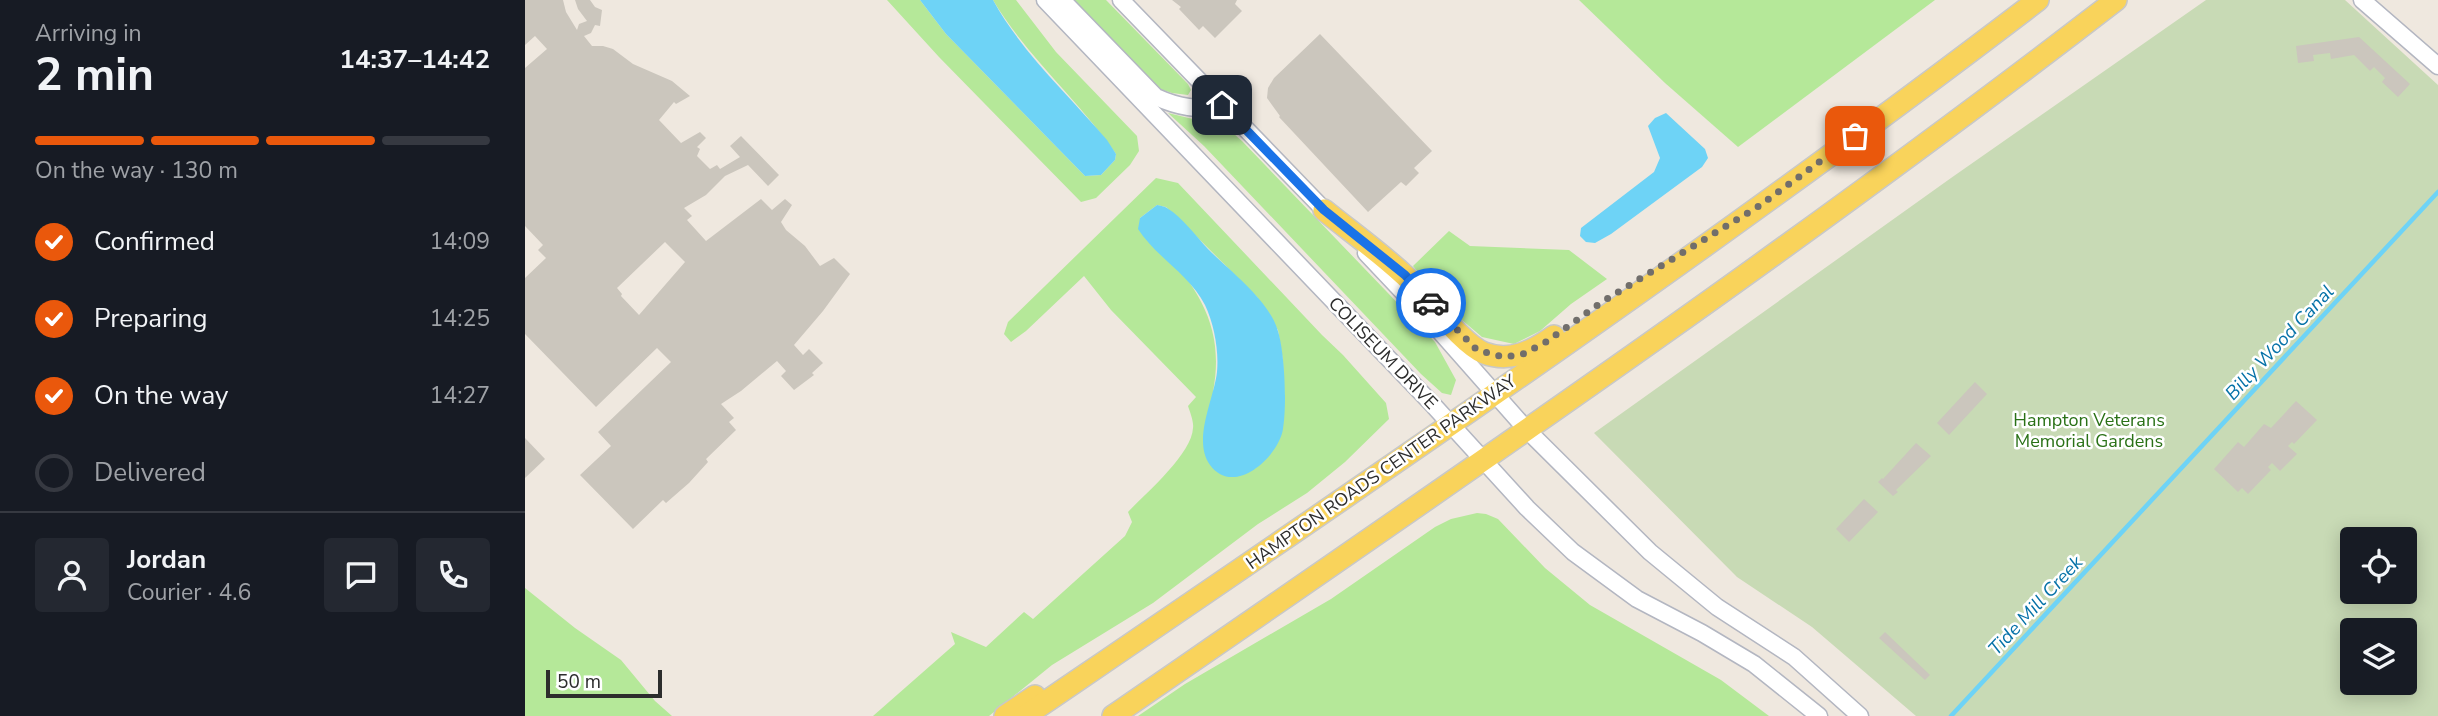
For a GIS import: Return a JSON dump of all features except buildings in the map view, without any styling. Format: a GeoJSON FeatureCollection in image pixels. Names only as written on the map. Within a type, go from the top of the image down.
{"type":"FeatureCollection","features":[{"type":"Feature","properties":{"kind":"main road","name":"HAMPTON ROADS CENTER PARKWAY"},"geometry":{"type":"LineString","coordinates":[[1025,716],[1494,394],[1759,206],[2038,0]]}},
{"type":"Feature","properties":{"kind":"main road"},"geometry":{"type":"LineString","coordinates":[[1113,716],[1526,429],[1827,215],[2116,0]]}},
{"type":"Feature","properties":{"kind":"main road"},"geometry":{"type":"LineString","coordinates":[[1324,210],[1405,275],[1471,345],[1485,353],[1504,357],[1534,349],[1602,302],[1759,206]]}},
{"type":"Feature","properties":{"kind":"main road"},"geometry":{"type":"LineString","coordinates":[[1005,716],[1031,698],[1094,669]]}},
{"type":"Feature","properties":{"kind":"street","name":"COLISEUM DRIVE"},"geometry":{"type":"LineString","coordinates":[[1045,0],[1451,424],[1546,527],[1595,569],[1637,599],[1737,653],[1819,716]]}},
{"type":"Feature","properties":{"kind":"street"},"geometry":{"type":"LineString","coordinates":[[1062,0],[1156,97],[1188,108],[1206,109],[1222,105]]}},
{"type":"Feature","properties":{"kind":"street"},"geometry":{"type":"LineString","coordinates":[[1121,0],[1436,327],[1526,429],[1623,527],[1672,572],[1717,607],[1794,657],[1860,716]]}},
{"type":"Feature","properties":{"kind":"street"},"geometry":{"type":"LineString","coordinates":[[2362,0],[2438,66]]}},
{"type":"Feature","properties":{"kind":"green space"},"geometry":{"type":"Polygon","coordinates":[[[887,0],[920,0],[946,34],[1085,176],[1101,175],[1115,160],[1116,154],[1021,40],[993,0],[1016,0],[1056,52],[1137,136],[1139,151],[1130,165],[1096,198],[1081,202],[887,0]]]}},
{"type":"Feature","properties":{"kind":"green space"},"geometry":{"type":"Polygon","coordinates":[[[1071,0],[1106,0],[1188,84],[1191,90],[1188,95],[1157,88],[1071,0]]]}},
{"type":"Feature","properties":{"kind":"green space"},"geometry":{"type":"Polygon","coordinates":[[[1579,0],[1935,0],[1738,147],[1665,83],[1579,0]]]}},
{"type":"Feature","properties":{"kind":"green space","name":"Hampton Veterans Memorial Gardens"},"geometry":{"type":"Polygon","coordinates":[[[2206,0],[2345,0],[2438,85],[2438,716],[1916,716],[1812,627],[1737,577],[1594,433],[2206,0]]]}},
{"type":"Feature","properties":{"kind":"green space"},"geometry":{"type":"Polygon","coordinates":[[[1168,113],[1201,121],[1219,121],[1242,141],[1435,342],[1456,380],[1451,395],[1442,393],[1421,374],[1204,146],[1168,113]]]}},
{"type":"Feature","properties":{"kind":"green space"},"geometry":{"type":"Polygon","coordinates":[[[1156,178],[1178,183],[1386,403],[1389,419],[1345,462],[1307,493],[1258,524],[1153,603],[1052,665],[989,716],[873,716],[955,644],[951,632],[986,647],[1024,612],[1033,619],[1125,536],[1132,522],[1128,512],[1167,473],[1191,438],[1193,426],[1188,406],[1196,397],[1111,310],[1084,276],[1011,342],[1004,334],[1008,322],[1156,178]],[[1157,205],[1140,218],[1186,278],[1208,317],[1214,339],[1216,364],[1213,392],[1284,405],[1283,361],[1278,330],[1257,297],[1166,207],[1157,205]]]}},
{"type":"Feature","properties":{"kind":"green space"},"geometry":{"type":"Polygon","coordinates":[[[1449,231],[1470,246],[1569,250],[1607,279],[1571,304],[1540,331],[1514,344],[1482,337],[1443,304],[1413,266],[1449,231]]]}},
{"type":"Feature","properties":{"kind":"green space"},"geometry":{"type":"Polygon","coordinates":[[[1477,513],[1498,519],[1545,568],[1590,605],[1721,680],[1769,716],[1138,716],[1185,684],[1331,599],[1435,527],[1451,519],[1477,513]]]}},
{"type":"Feature","properties":{"kind":"green space"},"geometry":{"type":"Polygon","coordinates":[[[525,588],[621,660],[655,701],[672,716],[525,716],[525,588]]]}},
{"type":"Feature","properties":{"kind":"water"},"geometry":{"type":"Polygon","coordinates":[[[920,0],[993,0],[1018,38],[1107,140],[1116,154],[1115,160],[1101,175],[1085,176],[946,34],[920,0]]]}},
{"type":"Feature","properties":{"kind":"water"},"geometry":{"type":"Polygon","coordinates":[[[1666,113],[1705,149],[1708,158],[1702,167],[1611,234],[1595,243],[1586,242],[1580,236],[1581,228],[1654,172],[1660,158],[1648,126],[1655,118],[1666,113]]]}},
{"type":"Feature","properties":{"kind":"water"},"geometry":{"type":"Polygon","coordinates":[[[1157,205],[1166,207],[1178,217],[1247,286],[1265,307],[1277,328],[1285,378],[1283,429],[1273,451],[1254,470],[1243,475],[1231,477],[1220,474],[1210,465],[1205,455],[1204,432],[1217,372],[1215,337],[1211,320],[1199,294],[1138,229],[1140,218],[1157,205]]]}},
{"type":"Feature","properties":{"kind":"waterway","name":"Billy Wood Canal"},"geometry":{"type":"LineString","coordinates":[[1951,716],[2438,192]]}},
{"type":"Feature","properties":{"kind":"way so far"},"geometry":{"type":"LineString","coordinates":[[1431,303],[1477,350],[1504,357],[1523,354],[1759,206],[1855,136]]}},
{"type":"Feature","properties":{"kind":"route"},"geometry":{"type":"LineString","coordinates":[[1222,105],[1324,210],[1405,275],[1431,303]]}},
{"type":"Feature","properties":{"kind":"water label","name":"Tide Mill Creek"},"geometry":{"type":"Point","coordinates":[2035,605]}}]}
